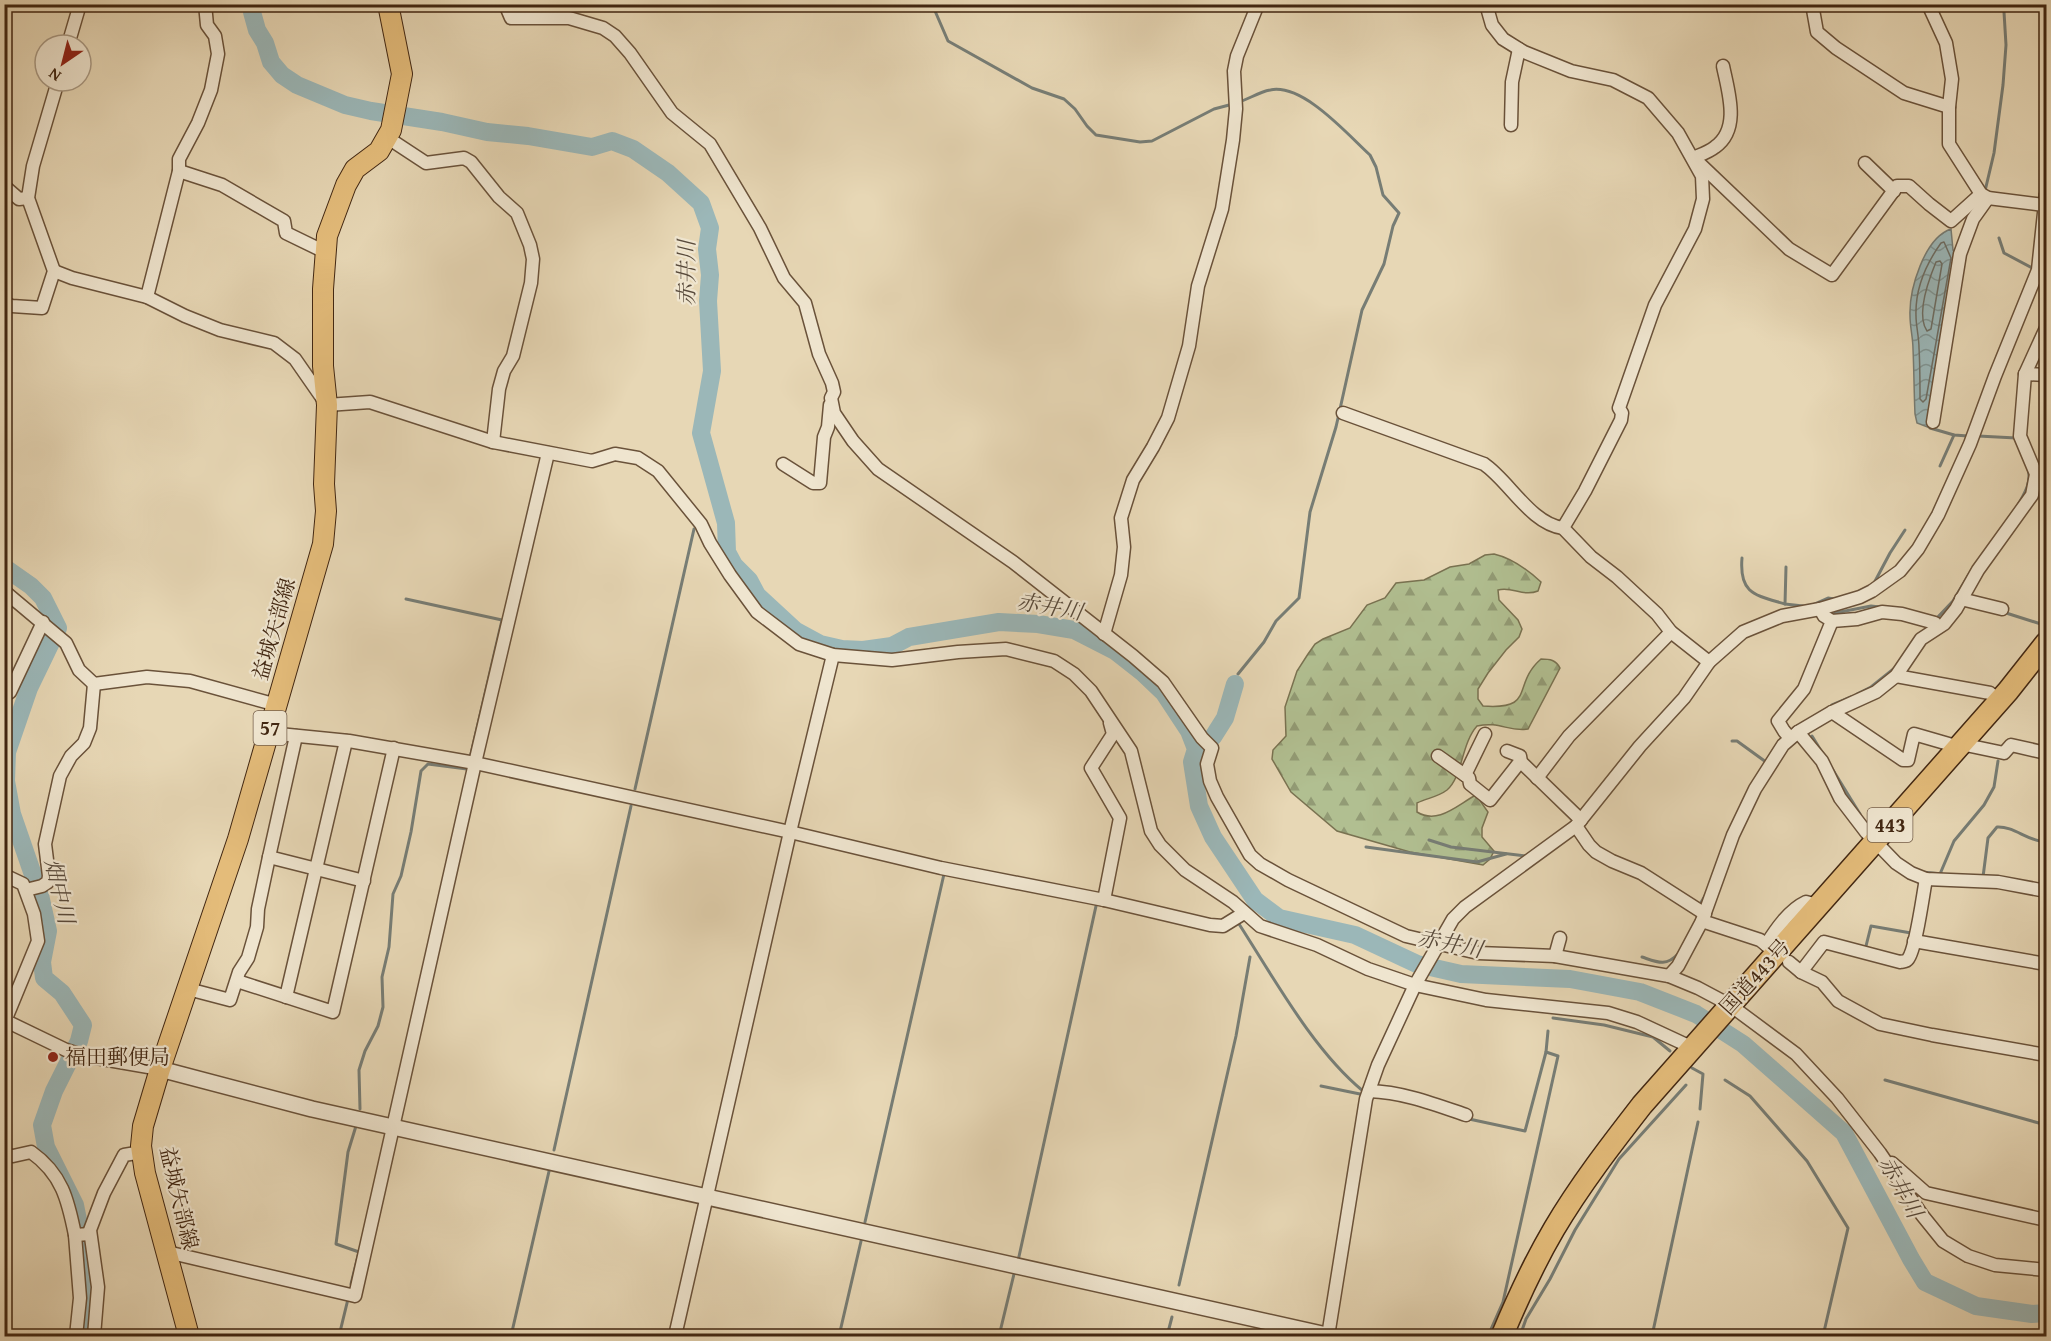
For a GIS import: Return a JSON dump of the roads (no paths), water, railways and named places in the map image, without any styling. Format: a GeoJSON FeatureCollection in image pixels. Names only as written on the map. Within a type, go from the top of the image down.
{"type":"FeatureCollection","features":[{"type":"Feature","properties":{"kind":"highway","name":"国道443号"},"geometry":{"type":"LineString","coordinates":[[1502,1336],[1511,1313],[1554,1228],[1598,1162],[1630,1121],[1817,905],[1960,745],[2046,643]]}},
{"type":"Feature","properties":{"kind":"main road"},"geometry":{"type":"LineString","coordinates":[[388,4],[402,74],[390,131]]}},
{"type":"Feature","properties":{"kind":"main road","name":"益城矢部線"},"geometry":{"type":"LineString","coordinates":[[189,1336],[145,1173],[142,1152],[143,1126],[238,839],[323,544],[326,511],[324,484],[327,405],[323,366],[327,236],[346,185],[356,169],[379,151],[390,131]]}},
{"type":"Feature","properties":{"kind":"street"},"geometry":{"type":"LineString","coordinates":[[72,33],[80,4]]}},
{"type":"Feature","properties":{"kind":"street"},"geometry":{"type":"LineString","coordinates":[[147,297],[179,171],[179,159],[198,123],[211,90],[218,54],[215,36],[207,25],[205,4]]}},
{"type":"Feature","properties":{"kind":"street"},"geometry":{"type":"LineString","coordinates":[[505,4],[511,18],[569,18],[603,28],[615,36],[630,53],[672,112],[710,144],[745,201],[784,278],[805,303],[819,354],[834,392],[824,437],[820,483],[813,483],[783,464]]}},
{"type":"Feature","properties":{"kind":"street"},"geometry":{"type":"LineString","coordinates":[[1104,634],[1121,575],[1124,547],[1121,518],[1133,480],[1168,418],[1189,346],[1198,286],[1222,209],[1233,140],[1236,107],[1234,71],[1237,56],[1258,4]]}},
{"type":"Feature","properties":{"kind":"street"},"geometry":{"type":"LineString","coordinates":[[1486,4],[1492,25],[1503,39],[1519,49],[1571,70],[1613,80],[1648,98],[1678,133],[1702,176],[1704,188],[1695,228],[1655,305],[1619,408],[1622,413],[1621,420],[1585,491],[1563,528]]}},
{"type":"Feature","properties":{"kind":"street"},"geometry":{"type":"LineString","coordinates":[[1812,4],[1817,32],[1836,48],[1904,93],[1949,107]]}},
{"type":"Feature","properties":{"kind":"street"},"geometry":{"type":"LineString","coordinates":[[1928,4],[1946,43],[1952,79],[1949,144],[1984,196]]}},
{"type":"Feature","properties":{"kind":"street"},"geometry":{"type":"LineString","coordinates":[[1511,125],[1512,82],[1519,49]]}},
{"type":"Feature","properties":{"kind":"street"},"geometry":{"type":"LineString","coordinates":[[1693,158],[1716,147],[1724,139],[1729,126],[1731,106],[1723,66]]}},
{"type":"Feature","properties":{"kind":"street"},"geometry":{"type":"LineString","coordinates":[[4,303],[12,306],[42,308],[54,271],[28,198],[33,166],[54,93]]}},
{"type":"Feature","properties":{"kind":"street"},"geometry":{"type":"LineString","coordinates":[[390,131],[426,163],[464,158],[471,162],[499,196],[517,213],[530,245],[533,259],[531,283],[513,356],[504,371],[499,389],[493,442]]}},
{"type":"Feature","properties":{"kind":"street"},"geometry":{"type":"LineString","coordinates":[[33,889],[38,941],[5,1020],[66,1050],[85,1056],[160,1069],[312,1109],[1329,1336],[1366,1099],[1378,1065],[1417,982],[1453,919],[1578,823],[1640,746],[1684,698],[1709,662],[1743,632],[1782,616],[1820,609],[1860,597],[1900,572],[1918,549],[1938,515],[1970,444],[2043,259],[2045,200],[1984,196],[1951,221],[1909,186],[1898,186],[1832,275],[1789,249],[1693,158]]}},
{"type":"Feature","properties":{"kind":"street"},"geometry":{"type":"LineString","coordinates":[[1864,163],[1894,191]]}},
{"type":"Feature","properties":{"kind":"street"},"geometry":{"type":"LineString","coordinates":[[179,171],[222,185],[284,221],[286,233],[296,240],[325,252]]}},
{"type":"Feature","properties":{"kind":"street"},"geometry":{"type":"LineString","coordinates":[[4,186],[19,199],[28,198]]}},
{"type":"Feature","properties":{"kind":"street"},"geometry":{"type":"LineString","coordinates":[[1933,422],[1960,254],[1984,196]]}},
{"type":"Feature","properties":{"kind":"street"},"geometry":{"type":"LineString","coordinates":[[54,271],[72,278],[147,297],[220,330],[274,343],[295,359],[327,405],[370,402],[493,442],[592,461],[615,454],[638,458],[657,471],[701,524],[730,575],[757,612],[799,644],[833,655],[892,660],[988,650],[1020,651],[1054,661],[1074,674],[1091,692],[1131,751],[1151,831],[1160,846],[1185,870],[1215,889],[1260,926],[1317,945],[1368,969],[1486,1000],[1608,1013],[1637,1022],[1693,1048]]}},
{"type":"Feature","properties":{"kind":"street"},"geometry":{"type":"LineString","coordinates":[[1669,976],[1678,966],[1703,918],[1733,835],[1770,763],[1794,735],[1832,712],[1876,692],[1896,676],[1922,639],[1944,624],[1978,570],[2032,495],[2036,474],[2020,436],[2025,374],[2046,328]]}},
{"type":"Feature","properties":{"kind":"street"},"geometry":{"type":"LineString","coordinates":[[2025,374],[2046,375]]}},
{"type":"Feature","properties":{"kind":"street"},"geometry":{"type":"LineString","coordinates":[[831,398],[834,413],[878,469],[1013,562],[1163,682],[1202,738],[1212,748],[1207,764],[1210,781],[1250,855],[1260,864],[1288,880],[1406,936],[1436,947],[1478,953],[1555,956],[1669,976],[1698,988],[1730,1005],[1796,1054],[1837,1098],[1943,1241],[1968,1256],[1995,1265],[2046,1270]]}},
{"type":"Feature","properties":{"kind":"street"},"geometry":{"type":"LineString","coordinates":[[1343,413],[1484,464],[1497,473],[1541,518],[1556,527],[1563,528],[1591,557],[1617,577],[1657,614],[1671,632],[1709,662]]}},
{"type":"Feature","properties":{"kind":"street"},"geometry":{"type":"LineString","coordinates":[[167,1252],[355,1296],[475,763],[548,453]]}},
{"type":"Feature","properties":{"kind":"street"},"geometry":{"type":"LineString","coordinates":[[4,591],[66,643],[79,670],[94,684]]}},
{"type":"Feature","properties":{"kind":"street"},"geometry":{"type":"LineString","coordinates":[[1961,599],[2002,609]]}},
{"type":"Feature","properties":{"kind":"street"},"geometry":{"type":"LineString","coordinates":[[1820,609],[1824,616],[1832,621],[1857,619],[1882,612],[1902,614],[1935,623],[1936,628]]}},
{"type":"Feature","properties":{"kind":"street"},"geometry":{"type":"LineString","coordinates":[[1832,621],[1804,689],[1778,721],[1822,761],[1840,798],[1875,842],[1896,863],[1911,873],[1926,879],[1998,882],[2046,891]]}},
{"type":"Feature","properties":{"kind":"street"},"geometry":{"type":"LineString","coordinates":[[4,696],[10,692],[44,624]]}},
{"type":"Feature","properties":{"kind":"street"},"geometry":{"type":"LineString","coordinates":[[1537,778],[1569,736],[1671,632]]}},
{"type":"Feature","properties":{"kind":"street"},"geometry":{"type":"LineString","coordinates":[[675,1336],[790,832],[833,655]]}},
{"type":"Feature","properties":{"kind":"street"},"geometry":{"type":"LineString","coordinates":[[94,684],[147,676],[190,681],[277,705]]}},
{"type":"Feature","properties":{"kind":"street"},"geometry":{"type":"LineString","coordinates":[[1896,676],[1990,693],[1999,700]]}},
{"type":"Feature","properties":{"kind":"street"},"geometry":{"type":"LineString","coordinates":[[33,889],[48,882],[45,844],[60,776],[71,756],[84,743],[90,728],[94,684]]}},
{"type":"Feature","properties":{"kind":"street"},"geometry":{"type":"LineString","coordinates":[[1832,712],[1903,760],[1908,760],[1914,734],[1996,753],[2004,753],[2011,745],[2046,753]]}},
{"type":"Feature","properties":{"kind":"street"},"geometry":{"type":"LineString","coordinates":[[1104,900],[1120,818],[1091,768],[1113,734],[1108,715]]}},
{"type":"Feature","properties":{"kind":"street"},"geometry":{"type":"LineString","coordinates":[[269,733],[346,741],[475,763],[790,832],[941,868],[1222,926],[1244,913]]}},
{"type":"Feature","properties":{"kind":"street"},"geometry":{"type":"LineString","coordinates":[[1465,775],[1485,734]]}},
{"type":"Feature","properties":{"kind":"street"},"geometry":{"type":"LineString","coordinates":[[188,989],[230,1000],[239,972],[248,958],[257,927],[258,909],[268,857],[296,736]]}},
{"type":"Feature","properties":{"kind":"street"},"geometry":{"type":"LineString","coordinates":[[286,997],[346,741]]}},
{"type":"Feature","properties":{"kind":"street"},"geometry":{"type":"LineString","coordinates":[[237,981],[333,1012],[394,748]]}},
{"type":"Feature","properties":{"kind":"street"},"geometry":{"type":"LineString","coordinates":[[1507,751],[1520,756],[1521,762],[1578,823],[1589,845],[1596,852],[1641,873],[1703,918],[1760,940],[1768,947],[1775,930],[1798,906],[1806,902],[1817,905]]}},
{"type":"Feature","properties":{"kind":"street"},"geometry":{"type":"LineString","coordinates":[[1438,756],[1469,778],[1470,784],[1490,800],[1521,762]]}},
{"type":"Feature","properties":{"kind":"street"},"geometry":{"type":"LineString","coordinates":[[268,857],[364,881]]}},
{"type":"Feature","properties":{"kind":"street"},"geometry":{"type":"LineString","coordinates":[[4,875],[33,889]]}},
{"type":"Feature","properties":{"kind":"street"},"geometry":{"type":"LineString","coordinates":[[1801,972],[1824,942],[1900,962],[1906,961],[1910,956],[1914,941],[1926,879]]}},
{"type":"Feature","properties":{"kind":"street"},"geometry":{"type":"LineString","coordinates":[[1555,956],[1560,938]]}},
{"type":"Feature","properties":{"kind":"street"},"geometry":{"type":"LineString","coordinates":[[1914,941],[2046,964]]}},
{"type":"Feature","properties":{"kind":"street"},"geometry":{"type":"LineString","coordinates":[[1789,962],[1801,972],[1822,982],[1838,1001],[1880,1024],[2046,1055]]}},
{"type":"Feature","properties":{"kind":"street"},"geometry":{"type":"LineString","coordinates":[[1369,1092],[1386,1091],[1466,1115]]}},
{"type":"Feature","properties":{"kind":"street"},"geometry":{"type":"LineString","coordinates":[[4,1154],[13,1156],[31,1152],[44,1161],[56,1174],[62,1186],[70,1209],[83,1234],[98,1287],[94,1336]]}},
{"type":"Feature","properties":{"kind":"street"},"geometry":{"type":"LineString","coordinates":[[76,1336],[83,1234],[124,1155],[142,1152]]}},
{"type":"Feature","properties":{"kind":"street"},"geometry":{"type":"LineString","coordinates":[[1880,1153],[1926,1193],[2046,1220]]}},
{"type":"Feature","properties":{"kind":"water"},"geometry":{"type":"Polygon","coordinates":[[[1951,229],[1953,250],[1958,251],[1930,428],[1917,423],[1915,414],[1910,305],[1915,279],[1926,254],[1941,234],[1951,229]]]}},
{"type":"Feature","properties":{"kind":"waterway","name":"赤井川"},"geometry":{"type":"LineString","coordinates":[[253,4],[252,12],[257,30],[265,43],[271,62],[282,75],[297,85],[345,105],[487,132],[528,136],[592,147],[612,141],[633,149],[668,173],[701,203],[710,228],[707,249],[710,275],[708,301],[712,371],[701,433],[726,523],[727,552],[734,565],[749,580],[757,595],[796,631],[820,644],[842,649],[863,650],[892,646],[909,637],[999,622],[1038,624],[1074,630],[1115,651],[1164,693],[1189,731],[1196,749],[1192,762],[1199,806],[1213,837],[1255,900],[1279,918],[1355,935],[1417,964],[1461,974],[1570,979],[1640,992],[1696,1014],[1743,1044],[1844,1133],[1925,1282],[1976,1306],[2032,1314],[2046,1313]]}},
{"type":"Feature","properties":{"kind":"waterway"},"geometry":{"type":"LineString","coordinates":[[932,4],[948,41],[1032,88],[1064,99],[1096,135],[1140,142],[1152,141],[1214,109],[1233,104]]}},
{"type":"Feature","properties":{"kind":"waterway"},"geometry":{"type":"LineString","coordinates":[[1985,191],[1994,153],[2003,85],[2006,45],[2004,12],[2009,4]]}},
{"type":"Feature","properties":{"kind":"waterway"},"geometry":{"type":"LineString","coordinates":[[1238,674],[1264,642],[1276,621],[1299,598],[1310,512],[1336,427],[1362,310],[1384,264],[1393,226],[1399,213],[1383,195],[1376,167],[1370,155],[1337,123],[1310,102],[1283,90],[1266,91],[1239,102]]}},
{"type":"Feature","properties":{"kind":"waterway"},"geometry":{"type":"LineString","coordinates":[[1999,238],[2004,253],[2034,269]]}},
{"type":"Feature","properties":{"kind":"waterway"},"geometry":{"type":"LineString","coordinates":[[2040,272],[2046,275]]}},
{"type":"Feature","properties":{"kind":"waterway"},"geometry":{"type":"LineString","coordinates":[[2042,326],[2046,316]]}},
{"type":"Feature","properties":{"kind":"waterway"},"geometry":{"type":"LineString","coordinates":[[1930,428],[1954,435],[1968,436]]}},
{"type":"Feature","properties":{"kind":"waterway"},"geometry":{"type":"LineString","coordinates":[[1940,466],[1954,435]]}},
{"type":"Feature","properties":{"kind":"waterway"},"geometry":{"type":"LineString","coordinates":[[1978,436],[2016,438]]}},
{"type":"Feature","properties":{"kind":"waterway"},"geometry":{"type":"LineString","coordinates":[[2018,505],[2028,483],[2028,469]]}},
{"type":"Feature","properties":{"kind":"waterway"},"geometry":{"type":"LineString","coordinates":[[635,789],[694,529]]}},
{"type":"Feature","properties":{"kind":"waterway"},"geometry":{"type":"LineString","coordinates":[[1873,585],[1905,530]]}},
{"type":"Feature","properties":{"kind":"waterway"},"geometry":{"type":"LineString","coordinates":[[1742,558],[1743,579],[1746,586],[1757,595],[1785,604]]}},
{"type":"Feature","properties":{"kind":"waterway"},"geometry":{"type":"LineString","coordinates":[[1936,619],[1953,601],[1974,566]]}},
{"type":"Feature","properties":{"kind":"waterway","name":"畑中川"},"geometry":{"type":"LineString","coordinates":[[4,567],[31,586],[43,598],[58,628],[29,688],[7,752],[6,781],[12,814],[40,895],[48,931],[42,962],[44,978],[62,993],[83,1025],[79,1041],[54,1091],[42,1125],[46,1147],[75,1205],[85,1255],[92,1328]]}},
{"type":"Feature","properties":{"kind":"waterway"},"geometry":{"type":"LineString","coordinates":[[1786,567],[1785,604],[1803,606]]}},
{"type":"Feature","properties":{"kind":"waterway"},"geometry":{"type":"LineString","coordinates":[[1810,606],[1828,598],[1834,599]]}},
{"type":"Feature","properties":{"kind":"waterway"},"geometry":{"type":"LineString","coordinates":[[406,599],[502,620],[471,754]]}},
{"type":"Feature","properties":{"kind":"waterway"},"geometry":{"type":"LineString","coordinates":[[1835,613],[1871,606],[1880,607]]}},
{"type":"Feature","properties":{"kind":"waterway"},"geometry":{"type":"LineString","coordinates":[[2003,612],[2044,625]]}},
{"type":"Feature","properties":{"kind":"waterway"},"geometry":{"type":"LineString","coordinates":[[1857,694],[1871,687],[1896,667]]}},
{"type":"Feature","properties":{"kind":"waterway"},"geometry":{"type":"LineString","coordinates":[[1213,737],[1225,718],[1235,684]]}},
{"type":"Feature","properties":{"kind":"waterway"},"geometry":{"type":"LineString","coordinates":[[1832,705],[1851,697]]}},
{"type":"Feature","properties":{"kind":"waterway"},"geometry":{"type":"LineString","coordinates":[[1812,736],[1860,814]]}},
{"type":"Feature","properties":{"kind":"waterway"},"geometry":{"type":"LineString","coordinates":[[1732,741],[1737,741],[1766,762]]}},
{"type":"Feature","properties":{"kind":"waterway"},"geometry":{"type":"LineString","coordinates":[[1940,874],[1954,841],[1984,805],[1994,787],[1998,761]]}},
{"type":"Feature","properties":{"kind":"waterway"},"geometry":{"type":"LineString","coordinates":[[360,1109],[359,1070],[365,1051],[378,1026],[383,1007],[382,977],[389,947],[393,894],[401,876],[421,771],[428,764],[467,769]]}},
{"type":"Feature","properties":{"kind":"waterway"},"geometry":{"type":"LineString","coordinates":[[554,1150],[631,806]]}},
{"type":"Feature","properties":{"kind":"waterway"},"geometry":{"type":"LineString","coordinates":[[1983,877],[1988,838],[1997,827],[2046,842]]}},
{"type":"Feature","properties":{"kind":"waterway"},"geometry":{"type":"LineString","coordinates":[[1429,840],[1451,847],[1528,855]]}},
{"type":"Feature","properties":{"kind":"waterway"},"geometry":{"type":"LineString","coordinates":[[1366,847],[1477,862],[1506,854]]}},
{"type":"Feature","properties":{"kind":"waterway"},"geometry":{"type":"LineString","coordinates":[[1922,872],[1942,874]]}},
{"type":"Feature","properties":{"kind":"waterway"},"geometry":{"type":"LineString","coordinates":[[865,1222],[944,874]]}},
{"type":"Feature","properties":{"kind":"waterway"},"geometry":{"type":"LineString","coordinates":[[1699,906],[1706,894]]}},
{"type":"Feature","properties":{"kind":"waterway"},"geometry":{"type":"LineString","coordinates":[[1018,1261],[1096,906]]}},
{"type":"Feature","properties":{"kind":"waterway"},"geometry":{"type":"LineString","coordinates":[[1239,924],[1280,990],[1311,1034],[1327,1055],[1363,1091]]}},
{"type":"Feature","properties":{"kind":"waterway"},"geometry":{"type":"LineString","coordinates":[[1865,950],[1871,926],[1911,933]]}},
{"type":"Feature","properties":{"kind":"waterway"},"geometry":{"type":"LineString","coordinates":[[1642,957],[1665,962],[1678,954]]}},
{"type":"Feature","properties":{"kind":"waterway"},"geometry":{"type":"LineString","coordinates":[[1179,1285],[1236,1036],[1250,957]]}},
{"type":"Feature","properties":{"kind":"waterway"},"geometry":{"type":"LineString","coordinates":[[1553,1018],[1604,1025],[1653,1037],[1670,1051]]}},
{"type":"Feature","properties":{"kind":"waterway"},"geometry":{"type":"LineString","coordinates":[[1488,1336],[1503,1302],[1558,1056],[1546,1052],[1548,1031]]}},
{"type":"Feature","properties":{"kind":"waterway"},"geometry":{"type":"LineString","coordinates":[[1469,1119],[1525,1131],[1546,1052]]}},
{"type":"Feature","properties":{"kind":"waterway"},"geometry":{"type":"LineString","coordinates":[[1692,1068],[1703,1074],[1700,1109]]}},
{"type":"Feature","properties":{"kind":"waterway"},"geometry":{"type":"LineString","coordinates":[[1725,1080],[1750,1096],[1807,1161],[1848,1228],[1823,1336]]}},
{"type":"Feature","properties":{"kind":"waterway"},"geometry":{"type":"LineString","coordinates":[[1885,1080],[2046,1125]]}},
{"type":"Feature","properties":{"kind":"waterway"},"geometry":{"type":"LineString","coordinates":[[1520,1336],[1526,1319],[1575,1230],[1619,1159],[1686,1085]]}},
{"type":"Feature","properties":{"kind":"waterway"},"geometry":{"type":"LineString","coordinates":[[1321,1086],[1360,1094]]}},
{"type":"Feature","properties":{"kind":"waterway"},"geometry":{"type":"LineString","coordinates":[[1652,1336],[1698,1122]]}},
{"type":"Feature","properties":{"kind":"waterway"},"geometry":{"type":"LineString","coordinates":[[351,1284],[359,1252],[336,1244],[348,1152],[356,1126]]}},
{"type":"Feature","properties":{"kind":"waterway"},"geometry":{"type":"LineString","coordinates":[[511,1336],[550,1167]]}},
{"type":"Feature","properties":{"kind":"waterway"},"geometry":{"type":"LineString","coordinates":[[839,1336],[862,1237]]}},
{"type":"Feature","properties":{"kind":"waterway"},"geometry":{"type":"LineString","coordinates":[[999,1336],[1014,1274]]}},
{"type":"Feature","properties":{"kind":"waterway"},"geometry":{"type":"LineString","coordinates":[[339,1336],[348,1299]]}},
{"type":"Feature","properties":{"kind":"waterway"},"geometry":{"type":"LineString","coordinates":[[1167,1336],[1172,1317]]}},
{"type":"Feature","properties":{"kind":"place","name":"福田郵便局"},"geometry":{"type":"Point","coordinates":[53,1057]}}]}
